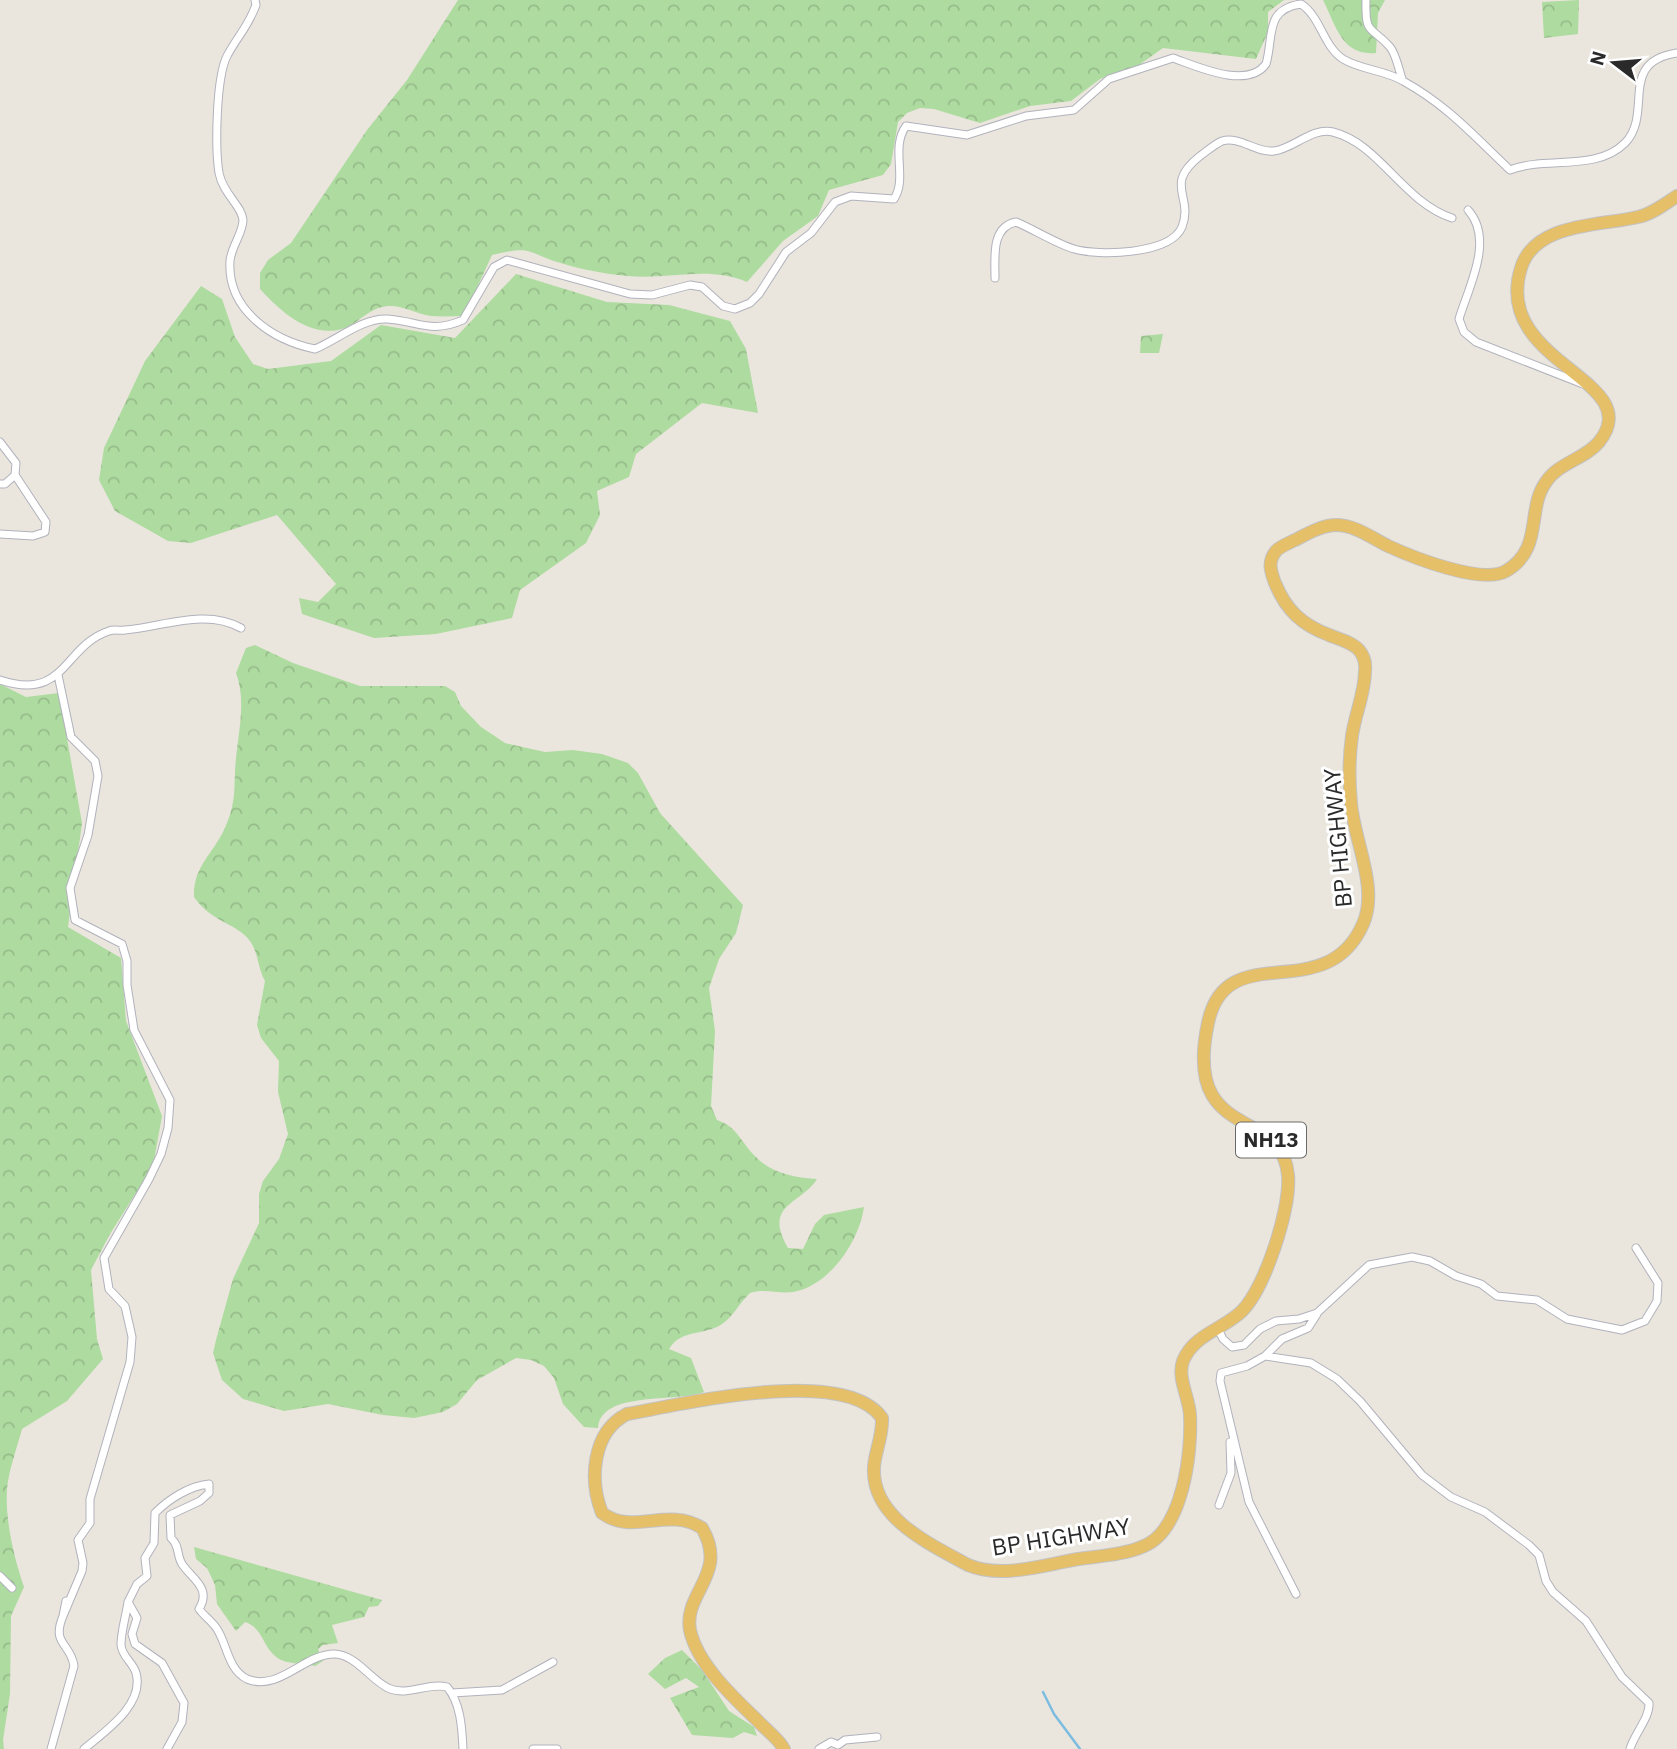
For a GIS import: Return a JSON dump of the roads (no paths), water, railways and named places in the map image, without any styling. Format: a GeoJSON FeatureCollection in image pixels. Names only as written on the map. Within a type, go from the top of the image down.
{"type":"FeatureCollection","features":[{"type":"Feature","properties":{"kind":"highway"},"geometry":{"type":"LineString","coordinates":[[1594,387],[1541,347],[1527,329],[1517,305],[1522,264],[1534,248],[1560,232],[1638,217],[1677,196]]}},
{"type":"Feature","properties":{"kind":"highway","name":"BP HIGHWAY"},"geometry":{"type":"LineString","coordinates":[[783,1749],[734,1696],[694,1643],[690,1618],[709,1569],[712,1552],[702,1528],[677,1518],[626,1523],[602,1513],[596,1486],[596,1459],[610,1426],[635,1413],[780,1390],[852,1396],[870,1405],[882,1419],[874,1465],[874,1485],[880,1500],[892,1515],[932,1545],[968,1565],[988,1571],[1121,1552],[1148,1545],[1171,1518],[1181,1492],[1190,1441],[1190,1414],[1181,1365],[1186,1355],[1217,1327],[1238,1316],[1258,1288],[1281,1220],[1288,1176],[1284,1159],[1269,1138],[1227,1114],[1207,1088],[1205,1041],[1213,1004],[1222,989],[1241,978],[1311,969],[1337,959],[1366,919],[1367,905],[1351,803],[1352,736],[1364,680],[1365,661],[1358,648],[1311,628],[1289,610],[1270,569],[1272,559],[1281,547],[1310,532],[1336,525],[1354,529],[1395,549],[1436,564],[1487,575],[1506,570],[1530,542],[1544,483],[1602,438],[1607,411],[1605,402],[1594,387]]}},
{"type":"Feature","properties":{"kind":"street"},"geometry":{"type":"LineString","coordinates":[[254,0],[256,5],[243,35],[225,61],[219,84],[218,165],[222,188],[240,210],[243,219],[231,254],[231,275],[245,310],[254,321],[282,340],[315,349],[373,321],[387,319],[435,328],[463,320],[494,267],[508,260],[630,294],[652,295],[690,285],[702,287],[723,306],[735,309],[750,303],[760,294],[786,252],[811,233],[835,202],[851,196],[894,199],[899,191],[899,139],[906,126],[967,135],[1026,116],[1074,110],[1109,79],[1130,75],[1163,59],[1172,58],[1233,75],[1252,74],[1266,64],[1275,20],[1282,9],[1293,5],[1301,4],[1312,11],[1327,40],[1342,59],[1402,80],[1449,109],[1510,170],[1528,164],[1589,159],[1615,150],[1631,135],[1634,127],[1643,73],[1652,61],[1677,53]]}},
{"type":"Feature","properties":{"kind":"street"},"geometry":{"type":"LineString","coordinates":[[1367,0],[1366,18],[1372,33],[1392,48],[1402,80]]}},
{"type":"Feature","properties":{"kind":"street"},"geometry":{"type":"LineString","coordinates":[[995,278],[999,234],[1008,223],[1016,222],[1074,248],[1113,253],[1151,248],[1171,238],[1179,232],[1184,220],[1180,180],[1189,164],[1222,142],[1229,141],[1267,152],[1278,151],[1325,131],[1333,132],[1350,139],[1367,152],[1414,198],[1452,218]]}},
{"type":"Feature","properties":{"kind":"street"},"geometry":{"type":"LineString","coordinates":[[1468,210],[1475,218],[1478,250],[1476,276],[1459,319],[1464,332],[1489,348],[1594,387]]}},
{"type":"Feature","properties":{"kind":"street"},"geometry":{"type":"LineString","coordinates":[[0,442],[16,463],[15,475],[46,522],[45,532],[33,536],[0,534]]}},
{"type":"Feature","properties":{"kind":"street"},"geometry":{"type":"LineString","coordinates":[[0,484],[5,484],[15,475]]}},
{"type":"Feature","properties":{"kind":"street"},"geometry":{"type":"LineString","coordinates":[[0,680],[41,685],[58,675],[88,643],[110,631],[204,619],[222,621],[240,628]]}},
{"type":"Feature","properties":{"kind":"street"},"geometry":{"type":"LineString","coordinates":[[51,1749],[74,1666],[73,1657],[59,1639],[58,1629],[80,1578],[83,1563],[78,1540],[90,1523],[90,1499],[130,1362],[132,1337],[125,1306],[109,1289],[104,1258],[161,1154],[168,1128],[170,1100],[134,1030],[127,985],[127,961],[122,944],[75,920],[70,888],[88,835],[98,776],[95,761],[71,737],[58,675]]}},
{"type":"Feature","properties":{"kind":"street"},"geometry":{"type":"LineString","coordinates":[[1296,1594],[1249,1502],[1220,1381],[1221,1373],[1247,1366],[1265,1356],[1282,1339],[1307,1328],[1317,1313],[1369,1265],[1412,1257],[1430,1261],[1456,1276],[1480,1284],[1497,1296],[1537,1300],[1567,1319],[1622,1330],[1645,1321],[1657,1301],[1658,1283],[1636,1248]]}},
{"type":"Feature","properties":{"kind":"street"},"geometry":{"type":"LineString","coordinates":[[1217,1327],[1223,1339],[1232,1347],[1244,1345],[1260,1329],[1276,1321],[1299,1319],[1317,1313]]}},
{"type":"Feature","properties":{"kind":"street"},"geometry":{"type":"LineString","coordinates":[[1265,1356],[1311,1363],[1337,1379],[1360,1401],[1422,1475],[1451,1497],[1485,1512],[1539,1555],[1546,1581],[1553,1592],[1586,1621],[1622,1677],[1650,1703],[1650,1710],[1634,1734],[1630,1749]]}},
{"type":"Feature","properties":{"kind":"street"},"geometry":{"type":"LineString","coordinates":[[1219,1505],[1231,1473],[1226,1400]]}},
{"type":"Feature","properties":{"kind":"street"},"geometry":{"type":"LineString","coordinates":[[84,1749],[112,1728],[132,1699],[138,1683],[135,1669],[127,1660],[121,1646],[128,1602],[137,1584],[147,1576],[145,1558],[154,1543],[155,1513],[169,1499],[197,1486],[209,1484],[209,1493],[203,1499],[170,1515],[171,1538],[177,1544],[182,1564],[201,1585],[204,1595],[199,1609],[217,1628],[237,1671],[247,1678],[260,1681],[279,1678],[324,1655],[335,1654],[349,1658],[392,1690],[417,1691],[441,1686],[452,1693],[502,1690],[553,1662]]}},
{"type":"Feature","properties":{"kind":"street"},"geometry":{"type":"LineString","coordinates":[[0,1576],[12,1588]]}},
{"type":"Feature","properties":{"kind":"street"},"geometry":{"type":"LineString","coordinates":[[63,1616],[66,1601]]}},
{"type":"Feature","properties":{"kind":"street"},"geometry":{"type":"LineString","coordinates":[[128,1602],[137,1618],[132,1634],[135,1644],[162,1663],[184,1703],[182,1721],[167,1749]]}},
{"type":"Feature","properties":{"kind":"street"},"geometry":{"type":"LineString","coordinates":[[452,1693],[461,1723],[463,1749]]}},
{"type":"Feature","properties":{"kind":"street"},"geometry":{"type":"LineString","coordinates":[[819,1749],[831,1742],[838,1745],[845,1740],[877,1737]]}},
{"type":"Feature","properties":{"kind":"street"},"geometry":{"type":"LineString","coordinates":[[533,1749],[557,1749]]}},
{"type":"Feature","properties":{"kind":"waterway"},"geometry":{"type":"LineString","coordinates":[[1043,1692],[1054,1714],[1080,1749]]}}]}
